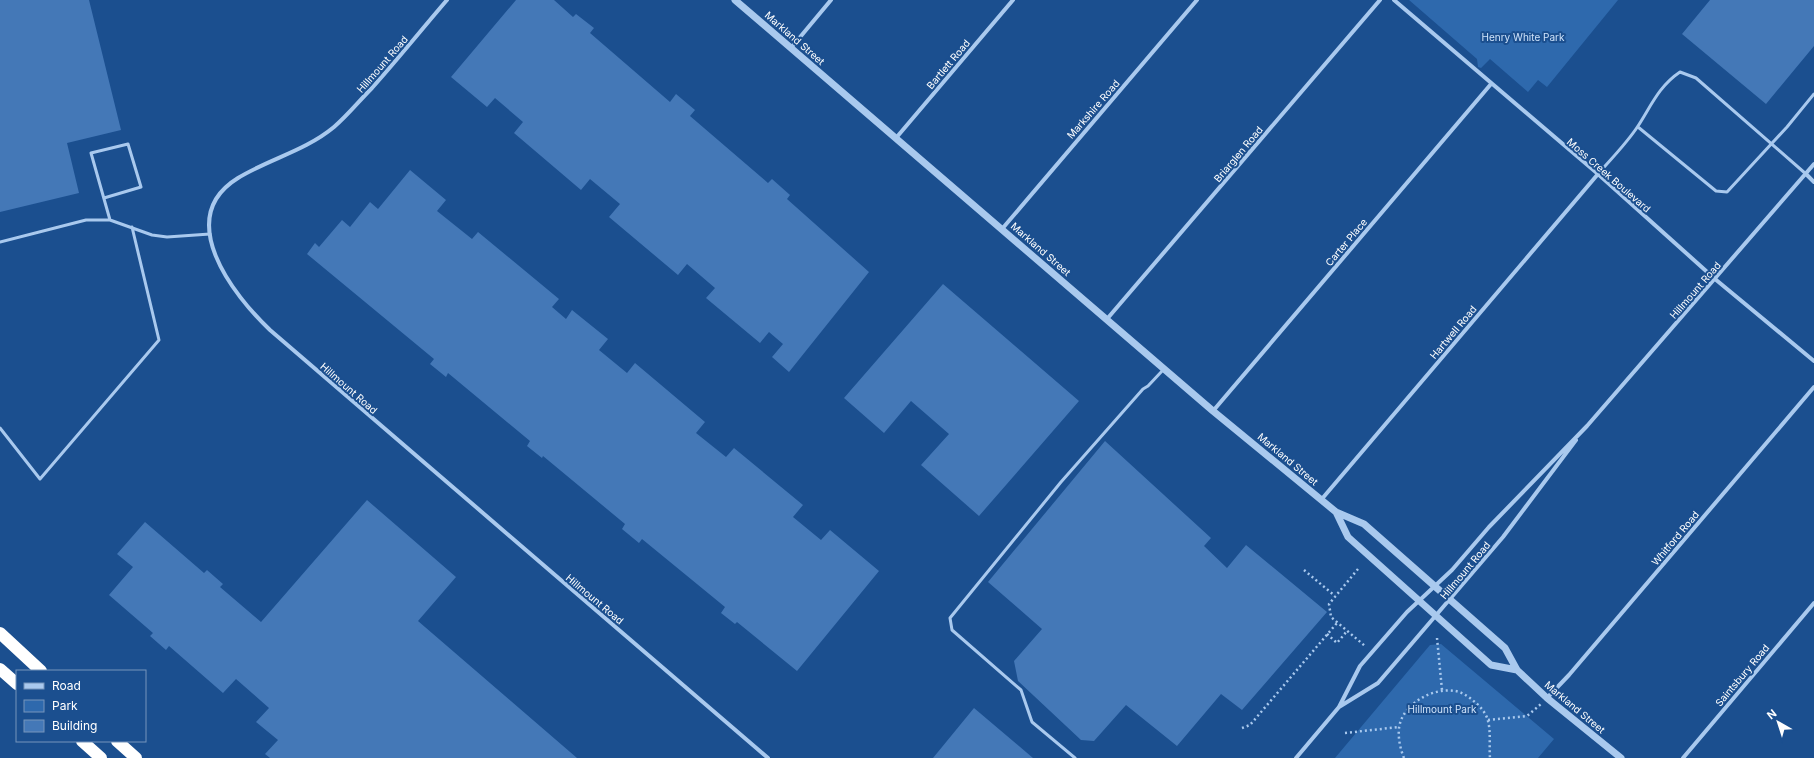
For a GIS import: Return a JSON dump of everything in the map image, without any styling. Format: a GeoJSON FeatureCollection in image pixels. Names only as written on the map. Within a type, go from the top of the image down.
{"type":"FeatureCollection","features":[{"type":"Feature","properties":{"kind":"highway"},"geometry":{"type":"LineString","coordinates":[[0,633],[40,670]]}},
{"type":"Feature","properties":{"kind":"highway"},"geometry":{"type":"LineString","coordinates":[[0,669],[16,683]]}},
{"type":"Feature","properties":{"kind":"highway"},"geometry":{"type":"LineString","coordinates":[[83,742],[101,758]]}},
{"type":"Feature","properties":{"kind":"highway"},"geometry":{"type":"LineString","coordinates":[[118,742],[136,758]]}},
{"type":"Feature","properties":{"kind":"street","name":"Hillmount Road"},"geometry":{"type":"LineString","coordinates":[[447,0],[380,78],[334,127],[307,146],[239,178],[223,190],[211,211],[210,234],[217,259],[231,284],[252,311],[270,330],[768,758]]}},
{"type":"Feature","properties":{"kind":"street","name":"Markland Street"},"geometry":{"type":"LineString","coordinates":[[735,0],[1214,411],[1336,512],[1364,524],[1505,648],[1517,670],[1547,698],[1621,758]]}},
{"type":"Feature","properties":{"kind":"street"},"geometry":{"type":"LineString","coordinates":[[791,48],[831,0]]}},
{"type":"Feature","properties":{"kind":"street","name":"Bartlett Road"},"geometry":{"type":"LineString","coordinates":[[896,138],[1012,0]]}},
{"type":"Feature","properties":{"kind":"street","name":"Markshire Road"},"geometry":{"type":"LineString","coordinates":[[1002,229],[1197,0]]}},
{"type":"Feature","properties":{"kind":"street","name":"Briarglen Road"},"geometry":{"type":"LineString","coordinates":[[1107,319],[1380,0]]}},
{"type":"Feature","properties":{"kind":"street","name":"Moss Creek Boulevard"},"geometry":{"type":"LineString","coordinates":[[1394,0],[1598,174],[1715,279],[1814,361]]}},
{"type":"Feature","properties":{"kind":"street","name":"Carter Place"},"geometry":{"type":"LineString","coordinates":[[1214,411],[1491,84]]}},
{"type":"Feature","properties":{"kind":"street","name":"Hillmount Road"},"geometry":{"type":"LineString","coordinates":[[1296,758],[1339,707],[1360,666],[1406,612],[1452,570],[1489,527],[1587,426],[1814,164]]}},
{"type":"Feature","properties":{"kind":"street","name":"Hartwell Road"},"geometry":{"type":"LineString","coordinates":[[1321,500],[1598,174]]}},
{"type":"Feature","properties":{"kind":"street"},"geometry":{"type":"LineString","coordinates":[[1806,174],[1814,182]]}},
{"type":"Feature","properties":{"kind":"street","name":"Whitford Road"},"geometry":{"type":"LineString","coordinates":[[1547,698],[1574,669],[1814,387]]}},
{"type":"Feature","properties":{"kind":"street","name":"Hillmount Road"},"geometry":{"type":"LineString","coordinates":[[1339,707],[1378,683],[1451,600],[1503,537],[1587,426]]}},
{"type":"Feature","properties":{"kind":"street","name":"Markland Street"},"geometry":{"type":"LineString","coordinates":[[1336,512],[1348,537],[1491,665],[1517,670]]}},
{"type":"Feature","properties":{"kind":"street","name":"Saintsbury Road"},"geometry":{"type":"LineString","coordinates":[[1683,758],[1814,603]]}},
{"type":"Feature","properties":{"kind":"lane"},"geometry":{"type":"LineString","coordinates":[[1598,174],[1638,127],[1659,92],[1670,79],[1680,72],[1696,78],[1806,174]]}},
{"type":"Feature","properties":{"kind":"lane"},"geometry":{"type":"LineString","coordinates":[[1638,127],[1716,191],[1727,192],[1772,144],[1814,94]]}},
{"type":"Feature","properties":{"kind":"lane"},"geometry":{"type":"LineString","coordinates":[[104,198],[140,187],[128,144],[91,153],[110,220]]}},
{"type":"Feature","properties":{"kind":"lane"},"geometry":{"type":"LineString","coordinates":[[0,242],[86,220],[110,220],[152,235],[167,237],[210,234]]}},
{"type":"Feature","properties":{"kind":"lane"},"geometry":{"type":"LineString","coordinates":[[0,428],[40,479],[159,340],[132,227]]}},
{"type":"Feature","properties":{"kind":"lane"},"geometry":{"type":"LineString","coordinates":[[1075,758],[1032,722],[1021,690],[952,630],[950,618],[1061,482],[1143,389],[1148,386],[1164,368]]}},
{"type":"Feature","properties":{"kind":"path"},"geometry":{"type":"LineString","coordinates":[[1358,569],[1329,604],[1331,617],[1364,646]]}},
{"type":"Feature","properties":{"kind":"path"},"geometry":{"type":"LineString","coordinates":[[1304,570],[1335,596]]}},
{"type":"Feature","properties":{"kind":"path"},"geometry":{"type":"LineString","coordinates":[[1242,728],[1250,725],[1337,622]]}},
{"type":"Feature","properties":{"kind":"path"},"geometry":{"type":"LineString","coordinates":[[1327,634],[1337,643],[1347,631]]}},
{"type":"Feature","properties":{"kind":"path"},"geometry":{"type":"LineString","coordinates":[[1438,638],[1442,690]]}},
{"type":"Feature","properties":{"kind":"path"},"geometry":{"type":"LineString","coordinates":[[1404,758],[1399,746],[1399,727],[1407,709],[1423,696],[1442,690],[1456,691],[1468,696],[1480,706],[1488,720],[1490,758]]}},
{"type":"Feature","properties":{"kind":"path"},"geometry":{"type":"LineString","coordinates":[[1488,720],[1527,716],[1547,698]]}},
{"type":"Feature","properties":{"kind":"path"},"geometry":{"type":"LineString","coordinates":[[1345,733],[1399,727]]}},
{"type":"Feature","properties":{"kind":"green space","name":"Henry White Park"},"geometry":{"type":"Polygon","coordinates":[[[1409,0],[1618,0],[1547,87],[1538,80],[1528,92],[1490,59],[1481,68],[1478,67],[1477,59],[1409,0]]]}},
{"type":"Feature","properties":{"kind":"green space","name":"Hillmount Park"},"geometry":{"type":"Polygon","coordinates":[[[1441,644],[1554,739],[1538,758],[1335,758],[1430,645],[1441,644]]]}},
{"type":"Feature","properties":{"kind":"building"},"geometry":{"type":"Polygon","coordinates":[[[0,0],[89,0],[121,130],[67,143],[79,193],[0,212],[0,0]]]}},
{"type":"Feature","properties":{"kind":"building"},"geometry":{"type":"Polygon","coordinates":[[[516,0],[554,0],[573,17],[576,14],[594,28],[590,33],[670,102],[676,94],[695,110],[690,116],[768,183],[772,179],[790,195],[787,199],[869,272],[789,372],[772,357],[783,344],[769,332],[760,343],[706,298],[715,288],[687,264],[678,275],[609,217],[620,204],[590,179],[581,190],[514,133],[523,122],[495,98],[487,107],[451,77],[516,0]]]}},
{"type":"Feature","properties":{"kind":"building"},"geometry":{"type":"Polygon","coordinates":[[[1710,0],[1814,0],[1814,46],[1766,104],[1682,34],[1710,0]]]}},
{"type":"Feature","properties":{"kind":"building"},"geometry":{"type":"Polygon","coordinates":[[[410,170],[446,200],[437,211],[472,239],[478,232],[559,299],[552,307],[566,319],[572,310],[608,339],[599,350],[627,373],[635,363],[705,422],[696,433],[726,457],[734,448],[803,505],[793,517],[821,540],[830,530],[879,571],[797,671],[737,622],[735,624],[721,613],[725,607],[642,539],[639,543],[622,529],[625,524],[543,456],[542,458],[527,446],[530,441],[448,373],[446,377],[430,364],[434,359],[307,254],[315,243],[319,247],[342,220],[350,227],[370,202],[378,209],[410,170]]]}},
{"type":"Feature","properties":{"kind":"building"},"geometry":{"type":"Polygon","coordinates":[[[943,284],[1079,401],[979,516],[921,465],[949,434],[911,401],[884,433],[844,398],[943,284]]]}},
{"type":"Feature","properties":{"kind":"building"},"geometry":{"type":"Polygon","coordinates":[[[1105,441],[1211,538],[1204,546],[1227,568],[1246,545],[1327,612],[1242,710],[1221,694],[1177,746],[1126,705],[1094,741],[1081,740],[1018,681],[1014,661],[1042,629],[988,582],[1105,441]]]}},
{"type":"Feature","properties":{"kind":"building"},"geometry":{"type":"Polygon","coordinates":[[[367,500],[456,577],[418,621],[577,758],[270,758],[265,754],[278,740],[256,722],[269,708],[236,679],[223,693],[169,646],[166,650],[150,636],[153,633],[109,595],[133,567],[117,554],[145,522],[204,573],[207,570],[223,584],[220,587],[261,622],[367,500]]]}},
{"type":"Feature","properties":{"kind":"building"},"geometry":{"type":"Polygon","coordinates":[[[974,708],[1033,758],[933,758],[974,708]]]}}]}
